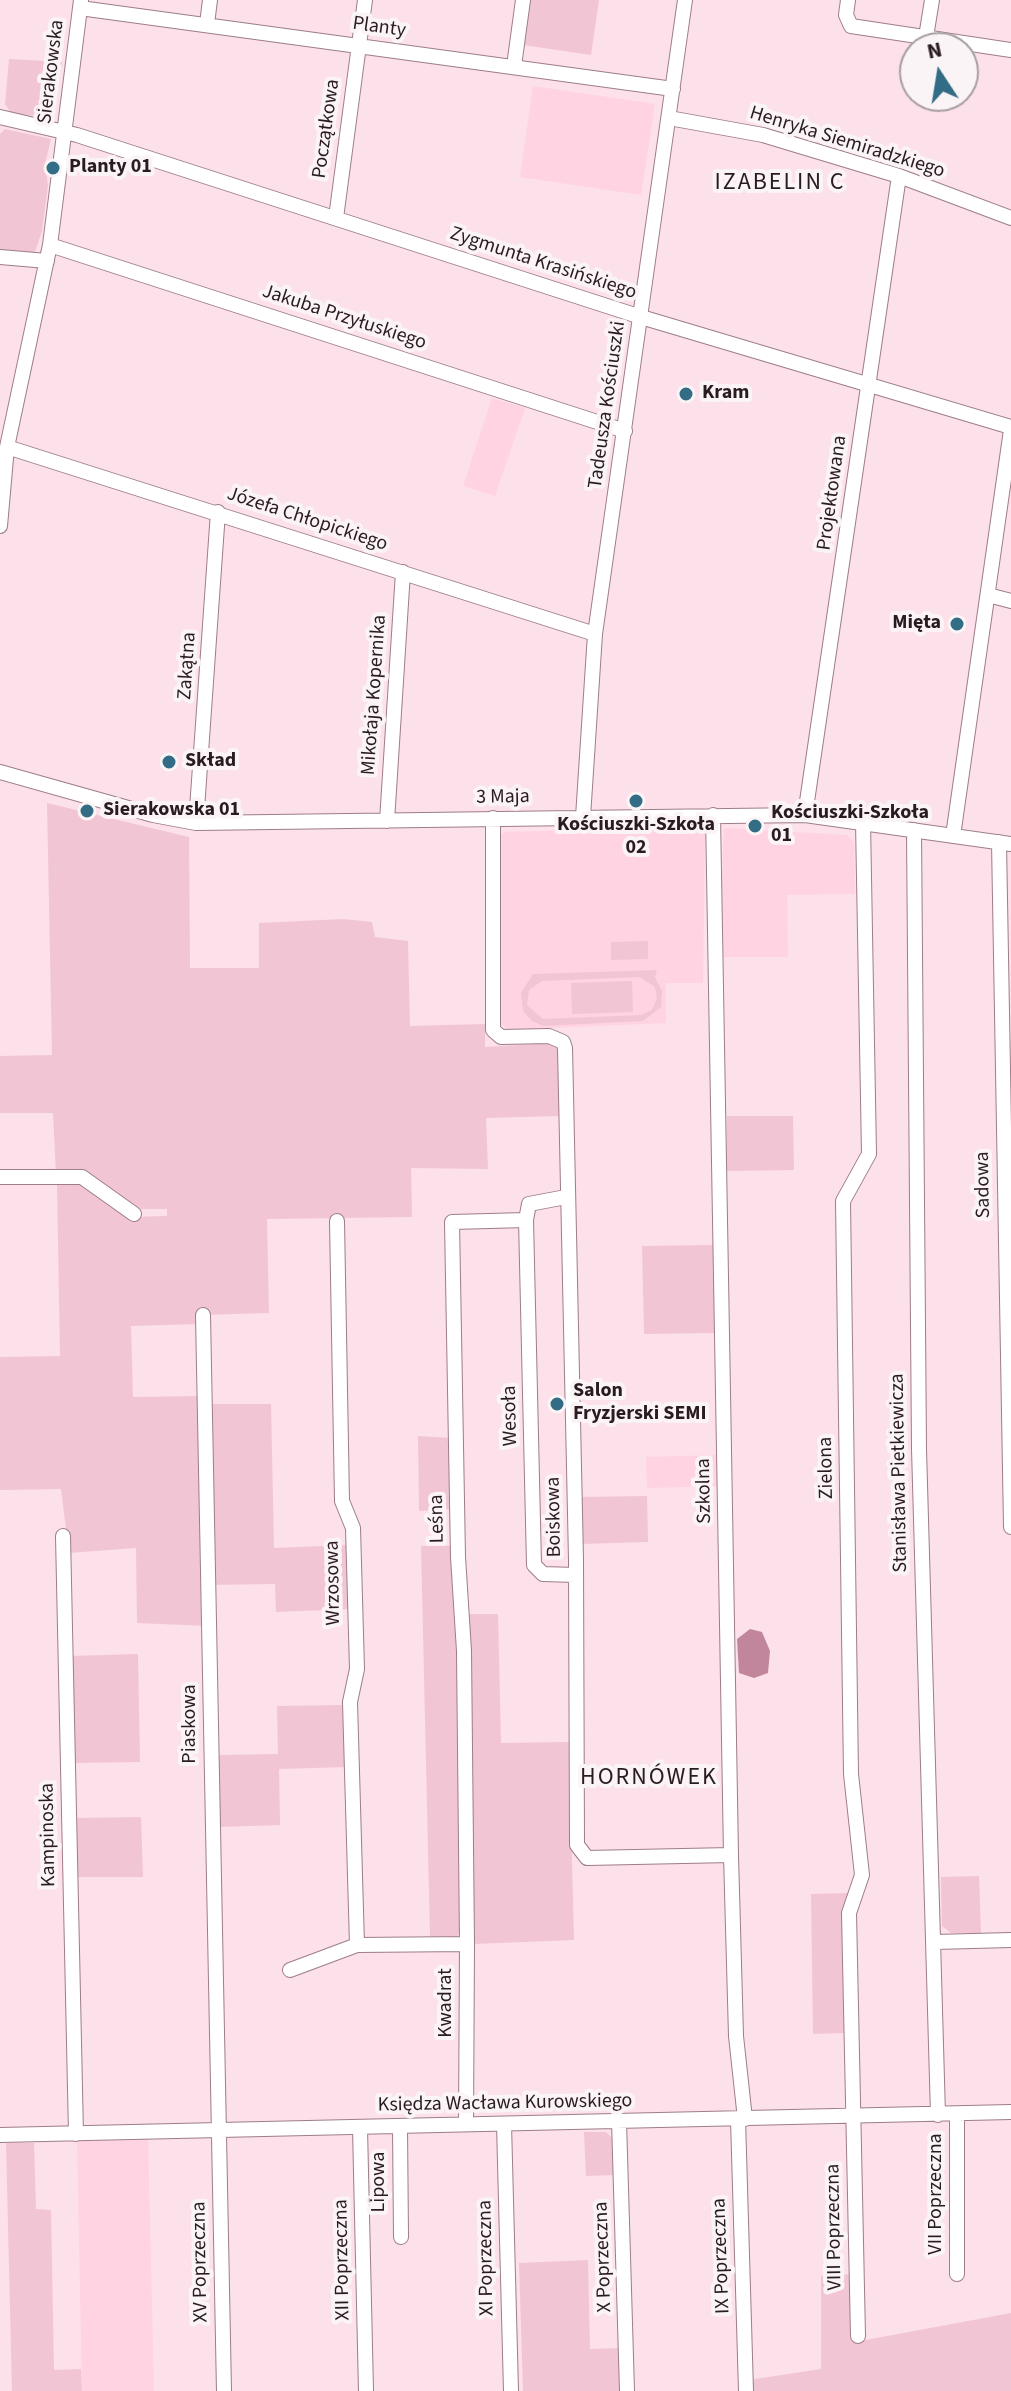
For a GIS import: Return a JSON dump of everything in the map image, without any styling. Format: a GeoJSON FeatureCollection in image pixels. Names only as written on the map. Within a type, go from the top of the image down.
{"type":"FeatureCollection","features":[{"type":"Feature","properties":{"kind":"street"},"geometry":{"type":"LineString","coordinates":[[207,24],[210,0]]}},
{"type":"Feature","properties":{"kind":"street","name":"Początkowa"},"geometry":{"type":"LineString","coordinates":[[336,218],[365,0]]}},
{"type":"Feature","properties":{"kind":"street"},"geometry":{"type":"LineString","coordinates":[[514,66],[523,0]]}},
{"type":"Feature","properties":{"kind":"street","name":"Tadeusza Kościuszki"},"geometry":{"type":"LineString","coordinates":[[583,817],[595,634],[685,0]]}},
{"type":"Feature","properties":{"kind":"street"},"geometry":{"type":"LineString","coordinates":[[848,0],[846,15],[851,26],[899,33]]}},
{"type":"Feature","properties":{"kind":"street"},"geometry":{"type":"LineString","coordinates":[[927,32],[932,0]]}},
{"type":"Feature","properties":{"kind":"street","name":"Planty"},"geometry":{"type":"LineString","coordinates":[[80,4],[673,89]]}},
{"type":"Feature","properties":{"kind":"street","name":"Sierakowska"},"geometry":{"type":"LineString","coordinates":[[0,526],[4,454],[50,245],[80,4]]}},
{"type":"Feature","properties":{"kind":"street"},"geometry":{"type":"LineString","coordinates":[[979,45],[1011,50]]}},
{"type":"Feature","properties":{"kind":"street","name":"Zygmunta Krasińskiego"},"geometry":{"type":"LineString","coordinates":[[0,117],[66,132],[641,317],[1011,428]]}},
{"type":"Feature","properties":{"kind":"street","name":"Henryka Siemiradzkiego"},"geometry":{"type":"LineString","coordinates":[[669,118],[763,135],[899,176],[1011,218]]}},
{"type":"Feature","properties":{"kind":"street","name":"Projektowana"},"geometry":{"type":"LineString","coordinates":[[805,815],[899,176]]}},
{"type":"Feature","properties":{"kind":"street","name":"Jakuba Przyłuskiego"},"geometry":{"type":"LineString","coordinates":[[50,245],[625,431]]}},
{"type":"Feature","properties":{"kind":"street"},"geometry":{"type":"LineString","coordinates":[[0,257],[47,261]]}},
{"type":"Feature","properties":{"kind":"street"},"geometry":{"type":"LineString","coordinates":[[953,836],[1011,428]]}},
{"type":"Feature","properties":{"kind":"street","name":"Józefa Chłopickiego"},"geometry":{"type":"LineString","coordinates":[[4,454],[218,512],[595,634]]}},
{"type":"Feature","properties":{"kind":"street","name":"Zakątna"},"geometry":{"type":"LineString","coordinates":[[196,823],[218,512]]}},
{"type":"Feature","properties":{"kind":"street","name":"Mikołaja Kopernika"},"geometry":{"type":"LineString","coordinates":[[387,821],[403,572]]}},
{"type":"Feature","properties":{"kind":"street"},"geometry":{"type":"LineString","coordinates":[[988,595],[1011,601]]}},
{"type":"Feature","properties":{"kind":"street","name":"3 Maja"},"geometry":{"type":"LineString","coordinates":[[0,772],[153,815],[196,823],[805,815],[1005,843]]}},
{"type":"Feature","properties":{"kind":"street","name":"Szkolna"},"geometry":{"type":"LineString","coordinates":[[713,815],[731,1855],[741,2119]]}},
{"type":"Feature","properties":{"kind":"street","name":"Boiskowa"},"geometry":{"type":"LineString","coordinates":[[493,818],[493,1030],[501,1037],[549,1036],[563,1042],[565,1048],[577,1845],[587,1858],[731,1855]]}},
{"type":"Feature","properties":{"kind":"street","name":"Zielona"},"geometry":{"type":"LineString","coordinates":[[852,2117],[849,1913],[862,1875],[851,1774],[843,1201],[869,1154],[863,822]]}},
{"type":"Feature","properties":{"kind":"street","name":"Stanisława Pietkiewicza"},"geometry":{"type":"LineString","coordinates":[[914,830],[919,1449],[938,2115]]}},
{"type":"Feature","properties":{"kind":"street","name":"Sadowa"},"geometry":{"type":"LineString","coordinates":[[1005,843],[1011,1527]]}},
{"type":"Feature","properties":{"kind":"street"},"geometry":{"type":"LineString","coordinates":[[0,1177],[82,1177],[134,1214]]}},
{"type":"Feature","properties":{"kind":"street"},"geometry":{"type":"LineString","coordinates":[[526,1220],[529,1204],[566,1197]]}},
{"type":"Feature","properties":{"kind":"street","name":"Wesoła"},"geometry":{"type":"LineString","coordinates":[[526,1220],[534,1565],[543,1574],[575,1575]]}},
{"type":"Feature","properties":{"kind":"street","name":"Leśna"},"geometry":{"type":"LineString","coordinates":[[467,1944],[464,1651],[458,1557],[452,1222],[526,1220]]}},
{"type":"Feature","properties":{"kind":"street","name":"Wrzosowa"},"geometry":{"type":"LineString","coordinates":[[337,1221],[342,1501],[353,1528],[357,1669],[350,1702],[357,1945]]}},
{"type":"Feature","properties":{"kind":"street","name":"Piaskowa"},"geometry":{"type":"LineString","coordinates":[[203,1315],[219,2132]]}},
{"type":"Feature","properties":{"kind":"street","name":"Kampinoska"},"geometry":{"type":"LineString","coordinates":[[63,1536],[76,2134]]}},
{"type":"Feature","properties":{"kind":"street"},"geometry":{"type":"LineString","coordinates":[[935,1942],[1011,1940]]}},
{"type":"Feature","properties":{"kind":"street","name":"Kwadrat"},"geometry":{"type":"LineString","coordinates":[[290,1970],[357,1945],[467,1944],[466,2124]]}},
{"type":"Feature","properties":{"kind":"street","name":"Księdza Wacława Kurowskiego"},"geometry":{"type":"LineString","coordinates":[[0,2135],[1011,2112]]}},
{"type":"Feature","properties":{"kind":"street","name":"VII Poprzeczna"},"geometry":{"type":"LineString","coordinates":[[957,2114],[957,2274]]}},
{"type":"Feature","properties":{"kind":"street","name":"VIII Poprzeczna"},"geometry":{"type":"LineString","coordinates":[[852,2117],[858,2336]]}},
{"type":"Feature","properties":{"kind":"street","name":"IX Poprzeczna"},"geometry":{"type":"LineString","coordinates":[[741,2119],[746,2391]]}},
{"type":"Feature","properties":{"kind":"street","name":"X Poprzeczna"},"geometry":{"type":"LineString","coordinates":[[619,2121],[627,2391]]}},
{"type":"Feature","properties":{"kind":"street","name":"XI Poprzeczna"},"geometry":{"type":"LineString","coordinates":[[504,2124],[511,2391]]}},
{"type":"Feature","properties":{"kind":"street","name":"Lipowa"},"geometry":{"type":"LineString","coordinates":[[400,2127],[401,2237]]}},
{"type":"Feature","properties":{"kind":"street","name":"XII Poprzeczna"},"geometry":{"type":"LineString","coordinates":[[360,2128],[366,2391]]}},
{"type":"Feature","properties":{"kind":"street","name":"XV Poprzeczna"},"geometry":{"type":"LineString","coordinates":[[219,2132],[224,2391]]}},
{"type":"Feature","properties":{"kind":"shaded area"},"geometry":{"type":"Polygon","coordinates":[[[530,0],[599,0],[591,55],[523,45],[530,0]]]}},
{"type":"Feature","properties":{"kind":"shaded area"},"geometry":{"type":"Polygon","coordinates":[[[9,59],[62,62],[53,111],[45,117],[11,113],[5,104],[9,59]]]}},
{"type":"Feature","properties":{"kind":"shaded area"},"geometry":{"type":"Polygon","coordinates":[[[533,86],[655,104],[641,195],[520,177],[533,86]]]}},
{"type":"Feature","properties":{"kind":"shaded area"},"geometry":{"type":"Polygon","coordinates":[[[5,129],[51,139],[45,164],[48,186],[42,231],[35,252],[21,255],[0,252],[0,134],[5,129]]]}},
{"type":"Feature","properties":{"kind":"shaded area"},"geometry":{"type":"Polygon","coordinates":[[[492,398],[525,408],[495,496],[463,486],[492,398]]]}},
{"type":"Feature","properties":{"kind":"shaded area"},"geometry":{"type":"Polygon","coordinates":[[[47,803],[189,837],[190,968],[259,968],[259,923],[343,919],[372,922],[375,937],[408,941],[410,1026],[485,1024],[485,1047],[552,1043],[559,1051],[560,1116],[486,1118],[488,1169],[411,1168],[412,1217],[267,1219],[269,1313],[200,1315],[199,1324],[131,1326],[133,1397],[200,1396],[209,1404],[271,1404],[274,1548],[347,1545],[350,1609],[276,1612],[275,1584],[205,1585],[207,1626],[137,1623],[136,1548],[69,1553],[61,1489],[0,1490],[0,1357],[60,1356],[57,1185],[83,1185],[128,1217],[167,1216],[167,1209],[141,1209],[87,1172],[56,1174],[53,1113],[0,1113],[0,1056],[52,1055],[47,803]]]}},
{"type":"Feature","properties":{"kind":"shaded area"},"geometry":{"type":"Polygon","coordinates":[[[705,827],[703,983],[666,983],[666,1023],[508,1030],[500,1023],[496,840],[504,832],[705,827]]]}},
{"type":"Feature","properties":{"kind":"shaded area"},"geometry":{"type":"Polygon","coordinates":[[[724,828],[847,835],[854,843],[855,894],[787,895],[788,957],[719,957],[724,828]]]}},
{"type":"Feature","properties":{"kind":"shaded area"},"geometry":{"type":"Polygon","coordinates":[[[648,941],[648,959],[611,960],[611,942],[648,941]]]}},
{"type":"Feature","properties":{"kind":"shaded area"},"geometry":{"type":"Polygon","coordinates":[[[657,970],[655,977],[662,991],[661,1007],[643,1021],[543,1026],[532,1021],[523,1011],[521,993],[533,974],[657,970]],[[640,977],[542,981],[529,990],[527,1005],[543,1019],[641,1015],[652,1010],[657,998],[655,987],[640,977]]]}},
{"type":"Feature","properties":{"kind":"shaded area"},"geometry":{"type":"Polygon","coordinates":[[[632,981],[633,1012],[572,1014],[571,983],[632,981]]]}},
{"type":"Feature","properties":{"kind":"shaded area"},"geometry":{"type":"Polygon","coordinates":[[[727,1116],[793,1116],[794,1170],[727,1171],[727,1116]]]}},
{"type":"Feature","properties":{"kind":"shaded area"},"geometry":{"type":"Polygon","coordinates":[[[713,1245],[715,1333],[644,1334],[642,1246],[713,1245]]]}},
{"type":"Feature","properties":{"kind":"shaded area"},"geometry":{"type":"Polygon","coordinates":[[[418,1436],[450,1438],[451,1509],[419,1511],[418,1436]]]}},
{"type":"Feature","properties":{"kind":"shaded area"},"geometry":{"type":"Polygon","coordinates":[[[719,1455],[721,1486],[647,1488],[646,1457],[719,1455]]]}},
{"type":"Feature","properties":{"kind":"shaded area"},"geometry":{"type":"Polygon","coordinates":[[[647,1496],[648,1542],[581,1544],[579,1497],[647,1496]]]}},
{"type":"Feature","properties":{"kind":"shaded area"},"geometry":{"type":"Polygon","coordinates":[[[421,1546],[454,1546],[459,1652],[462,1929],[457,1937],[430,1936],[421,1546]]]}},
{"type":"Feature","properties":{"kind":"shaded area"},"geometry":{"type":"Polygon","coordinates":[[[466,1614],[498,1614],[501,1743],[569,1742],[574,1940],[474,1944],[466,1614]]]}},
{"type":"Feature","properties":{"kind":"shaded area"},"geometry":{"type":"Polygon","coordinates":[[[750,1629],[762,1632],[770,1651],[768,1673],[754,1678],[739,1673],[737,1639],[750,1629]]]}},
{"type":"Feature","properties":{"kind":"shaded area"},"geometry":{"type":"Polygon","coordinates":[[[138,1654],[140,1762],[73,1763],[71,1656],[138,1654]]]}},
{"type":"Feature","properties":{"kind":"shaded area"},"geometry":{"type":"Polygon","coordinates":[[[345,1705],[346,1767],[279,1769],[280,1825],[218,1827],[217,1755],[278,1754],[277,1706],[345,1705]]]}},
{"type":"Feature","properties":{"kind":"shaded area"},"geometry":{"type":"Polygon","coordinates":[[[141,1817],[143,1877],[77,1877],[75,1818],[141,1817]]]}},
{"type":"Feature","properties":{"kind":"shaded area"},"geometry":{"type":"Polygon","coordinates":[[[979,1876],[981,1933],[951,1933],[942,1926],[941,1877],[979,1876]]]}},
{"type":"Feature","properties":{"kind":"shaded area"},"geometry":{"type":"Polygon","coordinates":[[[849,1893],[843,1929],[844,2033],[813,2034],[811,1894],[849,1893]]]}},
{"type":"Feature","properties":{"kind":"shaded area"},"geometry":{"type":"Polygon","coordinates":[[[584,2132],[606,2132],[613,2139],[615,2175],[586,2176],[584,2132]]]}},
{"type":"Feature","properties":{"kind":"shaded area"},"geometry":{"type":"Polygon","coordinates":[[[148,2139],[154,2391],[82,2391],[77,2140],[148,2139]]]}},
{"type":"Feature","properties":{"kind":"shaded area"},"geometry":{"type":"Polygon","coordinates":[[[6,2143],[34,2143],[36,2209],[51,2210],[54,2370],[81,2369],[82,2391],[12,2391],[6,2143]]]}},
{"type":"Feature","properties":{"kind":"shaded area"},"geometry":{"type":"Polygon","coordinates":[[[588,2260],[590,2349],[623,2348],[624,2391],[523,2391],[519,2263],[588,2260]]]}},
{"type":"Feature","properties":{"kind":"shaded area"},"geometry":{"type":"Polygon","coordinates":[[[854,2274],[855,2342],[1011,2313],[1011,2391],[750,2391],[749,2380],[821,2369],[821,2276],[854,2274]]]}},
{"type":"Feature","properties":{"kind":"place","name":"Planty 01"},"geometry":{"type":"Point","coordinates":[53,168]}},
{"type":"Feature","properties":{"kind":"place","name":"Kram"},"geometry":{"type":"Point","coordinates":[686,394]}},
{"type":"Feature","properties":{"kind":"place","name":"Mięta"},"geometry":{"type":"Point","coordinates":[957,624]}},
{"type":"Feature","properties":{"kind":"place","name":"Skład"},"geometry":{"type":"Point","coordinates":[169,762]}},
{"type":"Feature","properties":{"kind":"place","name":"Kościuszki-Szkoła 02"},"geometry":{"type":"Point","coordinates":[636,801]}},
{"type":"Feature","properties":{"kind":"place","name":"Sierakowska 01"},"geometry":{"type":"Point","coordinates":[87,811]}},
{"type":"Feature","properties":{"kind":"place","name":"Kościuszki-Szkoła 01"},"geometry":{"type":"Point","coordinates":[755,826]}},
{"type":"Feature","properties":{"kind":"place","name":"Salon Fryzjerski SEMI"},"geometry":{"type":"Point","coordinates":[557,1404]}},
{"type":"Feature","properties":{"kind":"district","name":"IZABELIN C"},"geometry":{"type":"Point","coordinates":[780,184]}},
{"type":"Feature","properties":{"kind":"district","name":"HORNÓWEK"},"geometry":{"type":"Point","coordinates":[649,1779]}}]}
